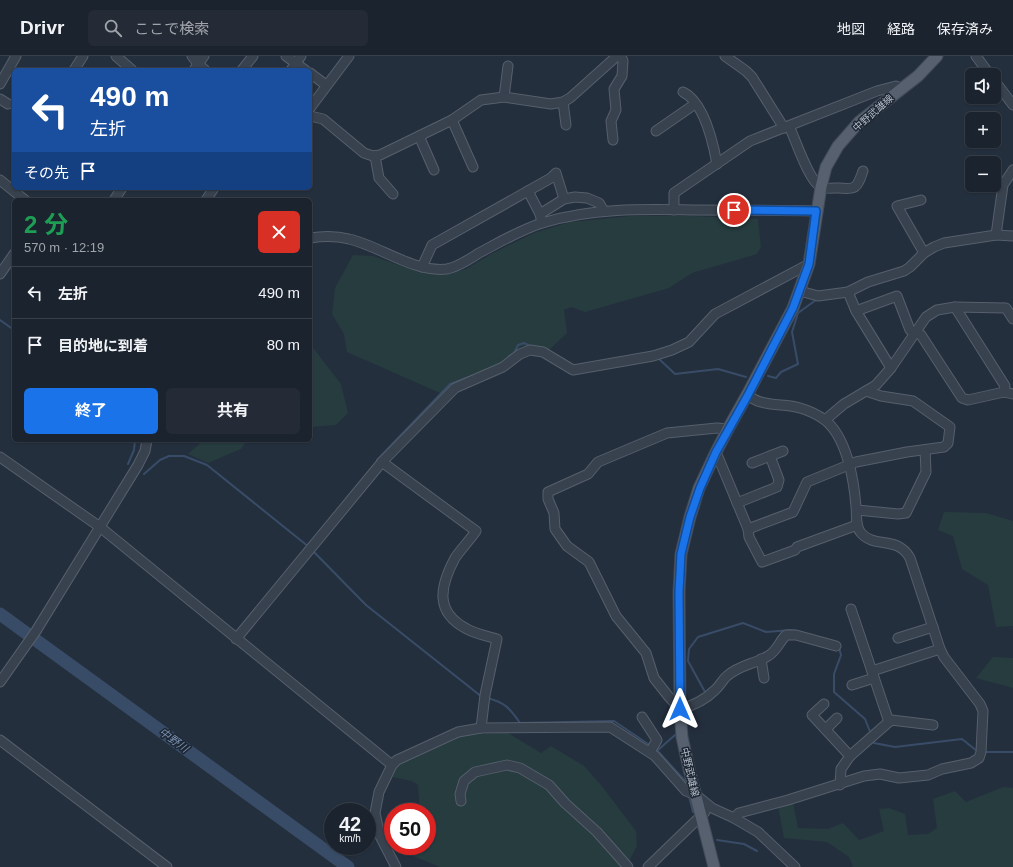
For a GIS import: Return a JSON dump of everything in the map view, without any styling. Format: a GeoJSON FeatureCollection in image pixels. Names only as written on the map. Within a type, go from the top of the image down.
{"type":"FeatureCollection","features":[{"type":"Feature","properties":{"kind":"main road","name":"中野武雄線"},"geometry":{"type":"LineString","coordinates":[[714,867],[701,817],[691,793],[682,737],[680,709],[679,592],[681,554],[690,517],[697,494],[716,452],[748,395],[793,308],[800,291],[809,264],[816,211],[826,167],[838,146],[859,122],[918,76],[937,56]]}},
{"type":"Feature","properties":{"kind":"street"},"geometry":{"type":"LineString","coordinates":[[0,84],[16,56]]}},
{"type":"Feature","properties":{"kind":"street"},"geometry":{"type":"LineString","coordinates":[[75,68],[84,56]]}},
{"type":"Feature","properties":{"kind":"street"},"geometry":{"type":"LineString","coordinates":[[116,56],[122,67]]}},
{"type":"Feature","properties":{"kind":"street"},"geometry":{"type":"LineString","coordinates":[[192,56],[196,67]]}},
{"type":"Feature","properties":{"kind":"street"},"geometry":{"type":"LineString","coordinates":[[196,67],[204,56]]}},
{"type":"Feature","properties":{"kind":"street"},"geometry":{"type":"LineString","coordinates":[[244,68],[253,56]]}},
{"type":"Feature","properties":{"kind":"street"},"geometry":{"type":"LineString","coordinates":[[286,56],[296,63]]}},
{"type":"Feature","properties":{"kind":"street"},"geometry":{"type":"LineString","coordinates":[[312,105],[348,56]]}},
{"type":"Feature","properties":{"kind":"street"},"geometry":{"type":"LineString","coordinates":[[312,117],[323,120],[364,154],[375,156],[452,120],[481,100],[504,97],[551,104],[563,102],[570,98],[617,56]]}},
{"type":"Feature","properties":{"kind":"street"},"geometry":{"type":"LineString","coordinates":[[612,140],[611,121],[616,110],[614,89],[622,76],[623,61],[621,56]]}},
{"type":"Feature","properties":{"kind":"street"},"geometry":{"type":"LineString","coordinates":[[725,56],[752,77],[787,127],[814,181],[821,186],[851,189],[858,185],[863,171]]}},
{"type":"Feature","properties":{"kind":"street"},"geometry":{"type":"LineString","coordinates":[[980,57],[986,68]]}},
{"type":"Feature","properties":{"kind":"street"},"geometry":{"type":"LineString","coordinates":[[504,97],[508,66]]}},
{"type":"Feature","properties":{"kind":"street"},"geometry":{"type":"LineString","coordinates":[[312,74],[326,85]]}},
{"type":"Feature","properties":{"kind":"street"},"geometry":{"type":"LineString","coordinates":[[674,210],[674,193],[750,141],[877,91],[896,86],[902,89]]}},
{"type":"Feature","properties":{"kind":"street"},"geometry":{"type":"LineString","coordinates":[[1001,89],[1013,104]]}},
{"type":"Feature","properties":{"kind":"street"},"geometry":{"type":"LineString","coordinates":[[683,92],[690,95],[706,121],[712,139],[717,164]]}},
{"type":"Feature","properties":{"kind":"street"},"geometry":{"type":"LineString","coordinates":[[563,102],[566,125]]}},
{"type":"Feature","properties":{"kind":"street"},"geometry":{"type":"LineString","coordinates":[[656,131],[695,104]]}},
{"type":"Feature","properties":{"kind":"street"},"geometry":{"type":"LineString","coordinates":[[452,120],[473,167]]}},
{"type":"Feature","properties":{"kind":"street"},"geometry":{"type":"LineString","coordinates":[[418,136],[434,170]]}},
{"type":"Feature","properties":{"kind":"street"},"geometry":{"type":"LineString","coordinates":[[375,156],[379,178],[393,194]]}},
{"type":"Feature","properties":{"kind":"street"},"geometry":{"type":"LineString","coordinates":[[996,235],[1003,185],[1013,170]]}},
{"type":"Feature","properties":{"kind":"street"},"geometry":{"type":"LineString","coordinates":[[422,267],[432,244],[551,178],[556,173],[564,199]]}},
{"type":"Feature","properties":{"kind":"street"},"geometry":{"type":"LineString","coordinates":[[0,180],[12,189]]}},
{"type":"Feature","properties":{"kind":"street"},"geometry":{"type":"LineString","coordinates":[[13,190],[23,198]]}},
{"type":"Feature","properties":{"kind":"street"},"geometry":{"type":"LineString","coordinates":[[528,191],[541,219]]}},
{"type":"Feature","properties":{"kind":"street"},"geometry":{"type":"LineString","coordinates":[[312,238],[321,236],[349,239],[422,267],[436,269],[448,268],[460,264],[541,219],[564,199],[575,197],[587,198],[599,203],[604,211]]}},
{"type":"Feature","properties":{"kind":"street"},"geometry":{"type":"LineString","coordinates":[[922,200],[897,206],[924,253]]}},
{"type":"Feature","properties":{"kind":"street"},"geometry":{"type":"LineString","coordinates":[[541,219],[575,216],[604,211],[816,211]]}},
{"type":"Feature","properties":{"kind":"street"},"geometry":{"type":"LineString","coordinates":[[800,291],[818,296],[848,292],[868,282],[904,271],[924,253],[944,243],[996,235],[1013,236]]}},
{"type":"Feature","properties":{"kind":"street"},"geometry":{"type":"LineString","coordinates":[[0,274],[12,257]]}},
{"type":"Feature","properties":{"kind":"street"},"geometry":{"type":"LineString","coordinates":[[236,639],[382,462],[455,388],[503,367],[520,354],[530,350],[543,352],[576,369],[652,356],[672,350],[688,342],[715,314],[809,264]]}},
{"type":"Feature","properties":{"kind":"street"},"geometry":{"type":"LineString","coordinates":[[848,292],[856,311],[891,368]]}},
{"type":"Feature","properties":{"kind":"street"},"geometry":{"type":"LineString","coordinates":[[856,311],[897,296],[910,330],[921,335],[962,398],[968,400],[1008,393],[955,308]]}},
{"type":"Feature","properties":{"kind":"street"},"geometry":{"type":"LineString","coordinates":[[825,420],[844,404],[876,385],[891,368],[926,317],[937,310],[955,308],[1006,308],[1013,319]]}},
{"type":"Feature","properties":{"kind":"street"},"geometry":{"type":"LineString","coordinates":[[748,529],[793,512],[807,482],[850,464],[907,452],[944,447],[948,443],[950,427],[913,401],[881,396],[866,391]]}},
{"type":"Feature","properties":{"kind":"street"},"geometry":{"type":"LineString","coordinates":[[734,818],[739,813],[788,800],[864,776],[880,774],[899,778],[928,775],[942,769],[971,763],[979,758],[983,728],[983,711],[980,704],[940,649],[906,550],[899,546],[869,539],[860,533],[857,525],[855,486],[850,464],[834,431],[825,420],[800,408],[760,402],[748,395]]}},
{"type":"Feature","properties":{"kind":"street"},"geometry":{"type":"LineString","coordinates":[[728,429],[717,428],[667,433],[598,462],[588,474],[548,492],[548,498],[554,513],[556,529],[567,546],[589,562],[616,616],[646,653],[654,678],[668,697],[680,709],[702,699],[715,690],[727,676],[742,667],[768,656],[776,650],[780,640],[786,635],[796,635],[836,646]]}},
{"type":"Feature","properties":{"kind":"street"},"geometry":{"type":"LineString","coordinates":[[0,682],[36,631],[138,466],[147,442]]}},
{"type":"Feature","properties":{"kind":"street"},"geometry":{"type":"LineString","coordinates":[[857,510],[898,514],[906,513],[926,472],[925,450]]}},
{"type":"Feature","properties":{"kind":"street"},"geometry":{"type":"LineString","coordinates":[[752,463],[783,451]]}},
{"type":"Feature","properties":{"kind":"street"},"geometry":{"type":"LineString","coordinates":[[716,452],[748,529],[749,537],[762,562],[795,550],[797,547],[857,525]]}},
{"type":"Feature","properties":{"kind":"street"},"geometry":{"type":"LineString","coordinates":[[737,503],[777,487],[779,480],[770,456]]}},
{"type":"Feature","properties":{"kind":"street"},"geometry":{"type":"LineString","coordinates":[[0,457],[100,528],[392,765]]}},
{"type":"Feature","properties":{"kind":"street"},"geometry":{"type":"LineString","coordinates":[[382,462],[476,531],[456,558],[442,589],[445,609],[453,619],[467,629],[496,639],[481,728]]}},
{"type":"Feature","properties":{"kind":"street"},"geometry":{"type":"LineString","coordinates":[[851,609],[889,722]]}},
{"type":"Feature","properties":{"kind":"street"},"geometry":{"type":"LineString","coordinates":[[898,638],[933,627]]}},
{"type":"Feature","properties":{"kind":"street"},"geometry":{"type":"LineString","coordinates":[[852,685],[873,674],[940,649]]}},
{"type":"Feature","properties":{"kind":"street"},"geometry":{"type":"LineString","coordinates":[[761,659],[764,678]]}},
{"type":"Feature","properties":{"kind":"street"},"geometry":{"type":"LineString","coordinates":[[824,704],[812,715],[850,756]]}},
{"type":"Feature","properties":{"kind":"street"},"geometry":{"type":"LineString","coordinates":[[642,717],[657,740],[652,749]]}},
{"type":"Feature","properties":{"kind":"street"},"geometry":{"type":"LineString","coordinates":[[826,729],[837,718]]}},
{"type":"Feature","properties":{"kind":"street"},"geometry":{"type":"LineString","coordinates":[[840,784],[841,768],[850,756],[891,720],[933,726]]}},
{"type":"Feature","properties":{"kind":"street"},"geometry":{"type":"LineString","coordinates":[[396,867],[380,836],[375,812],[379,792],[392,765],[397,760],[458,732],[481,728],[610,727],[652,749],[655,756],[691,793],[712,808],[734,818],[758,832],[795,867]]}},
{"type":"Feature","properties":{"kind":"street"},"geometry":{"type":"LineString","coordinates":[[0,740],[167,867]]}},
{"type":"Feature","properties":{"kind":"street"},"geometry":{"type":"LineString","coordinates":[[461,801],[460,794],[464,781],[475,772],[507,765],[520,768],[548,785],[564,803],[597,832],[628,867]]}},
{"type":"Feature","properties":{"kind":"street"},"geometry":{"type":"LineString","coordinates":[[648,867],[712,808]]}},
{"type":"Feature","properties":{"kind":"green space"},"geometry":{"type":"Polygon","coordinates":[[[631,216],[689,216],[758,219],[761,247],[757,254],[692,273],[669,288],[585,312],[571,307],[564,310],[567,333],[549,350],[522,346],[506,363],[440,393],[347,352],[344,334],[332,314],[335,288],[353,255],[373,256],[421,273],[446,275],[466,269],[493,253],[534,233],[570,222],[631,216]]]}},
{"type":"Feature","properties":{"kind":"green space"},"geometry":{"type":"Polygon","coordinates":[[[312,347],[341,384],[348,413],[336,425],[312,427],[312,347]]]}},
{"type":"Feature","properties":{"kind":"green space"},"geometry":{"type":"Polygon","coordinates":[[[202,442],[246,442],[241,449],[208,463],[188,454],[202,442]]]}},
{"type":"Feature","properties":{"kind":"green space"},"geometry":{"type":"Polygon","coordinates":[[[944,512],[986,513],[1013,521],[1013,626],[996,627],[988,585],[962,569],[953,536],[938,530],[944,512]]]}},
{"type":"Feature","properties":{"kind":"green space"},"geometry":{"type":"Polygon","coordinates":[[[993,657],[1013,658],[1013,688],[976,678],[993,657]]]}},
{"type":"Feature","properties":{"kind":"green space"},"geometry":{"type":"Polygon","coordinates":[[[508,733],[541,753],[551,746],[584,766],[601,785],[636,831],[637,846],[626,867],[440,867],[411,855],[436,855],[436,803],[419,803],[418,785],[412,781],[392,777],[398,765],[462,735],[508,733]]]}},
{"type":"Feature","properties":{"kind":"green space"},"geometry":{"type":"Polygon","coordinates":[[[1003,787],[1013,788],[1013,867],[851,867],[853,866],[849,857],[827,842],[784,838],[778,806],[793,802],[798,828],[828,829],[843,823],[859,840],[884,831],[879,809],[889,808],[905,814],[908,835],[928,834],[937,828],[933,799],[955,791],[966,802],[1003,787]]]}},
{"type":"Feature","properties":{"kind":"waterway"},"geometry":{"type":"LineString","coordinates":[[768,376],[776,378],[781,372],[798,364],[792,332],[798,313],[816,300]]}},
{"type":"Feature","properties":{"kind":"waterway"},"geometry":{"type":"LineString","coordinates":[[0,320],[12,329]]}},
{"type":"Feature","properties":{"kind":"waterway"},"geometry":{"type":"LineString","coordinates":[[509,356],[514,353],[518,345],[524,343],[530,346]]}},
{"type":"Feature","properties":{"kind":"waterway"},"geometry":{"type":"LineString","coordinates":[[657,357],[675,374],[718,369],[746,377]]}},
{"type":"Feature","properties":{"kind":"waterway"},"geometry":{"type":"LineString","coordinates":[[377,460],[450,384],[474,375]]}},
{"type":"Feature","properties":{"kind":"waterway"},"geometry":{"type":"LineString","coordinates":[[128,464],[134,450],[135,442]]}},
{"type":"Feature","properties":{"kind":"waterway"},"geometry":{"type":"LineString","coordinates":[[144,474],[160,460],[169,456],[184,456],[207,465],[309,547]]}},
{"type":"Feature","properties":{"kind":"waterway"},"geometry":{"type":"LineString","coordinates":[[312,550],[366,605],[482,697]]}},
{"type":"Feature","properties":{"kind":"waterway","name":"中野川"},"geometry":{"type":"LineString","coordinates":[[0,614],[348,867]]}},
{"type":"Feature","properties":{"kind":"waterway"},"geometry":{"type":"LineString","coordinates":[[705,692],[688,661],[689,649],[698,637],[743,623],[766,632],[796,631]]}},
{"type":"Feature","properties":{"kind":"waterway"},"geometry":{"type":"LineString","coordinates":[[839,648],[841,655],[834,674],[834,692],[865,719],[871,734]]}},
{"type":"Feature","properties":{"kind":"waterway"},"geometry":{"type":"LineString","coordinates":[[487,698],[498,701],[506,706],[520,723],[614,721],[651,746]]}},
{"type":"Feature","properties":{"kind":"waterway"},"geometry":{"type":"LineString","coordinates":[[688,710],[689,722]]}},
{"type":"Feature","properties":{"kind":"waterway"},"geometry":{"type":"LineString","coordinates":[[658,750],[675,735]]}},
{"type":"Feature","properties":{"kind":"waterway"},"geometry":{"type":"LineString","coordinates":[[874,743],[895,747],[962,739],[977,751]]}},
{"type":"Feature","properties":{"kind":"waterway"},"geometry":{"type":"LineString","coordinates":[[655,748],[687,783],[687,787]]}},
{"type":"Feature","properties":{"kind":"waterway"},"geometry":{"type":"LineString","coordinates":[[986,752],[1013,752]]}},
{"type":"Feature","properties":{"kind":"waterway"},"geometry":{"type":"LineString","coordinates":[[689,796],[693,812]]}},
{"type":"Feature","properties":{"kind":"waterway"},"geometry":{"type":"LineString","coordinates":[[717,840],[744,844],[757,851]]}},
{"type":"Feature","properties":{"kind":"route"},"geometry":{"type":"LineString","coordinates":[[680,709],[679,592],[681,554],[690,517],[700,488],[716,452],[748,395],[793,308],[809,264],[816,211],[734,210]]}}]}
